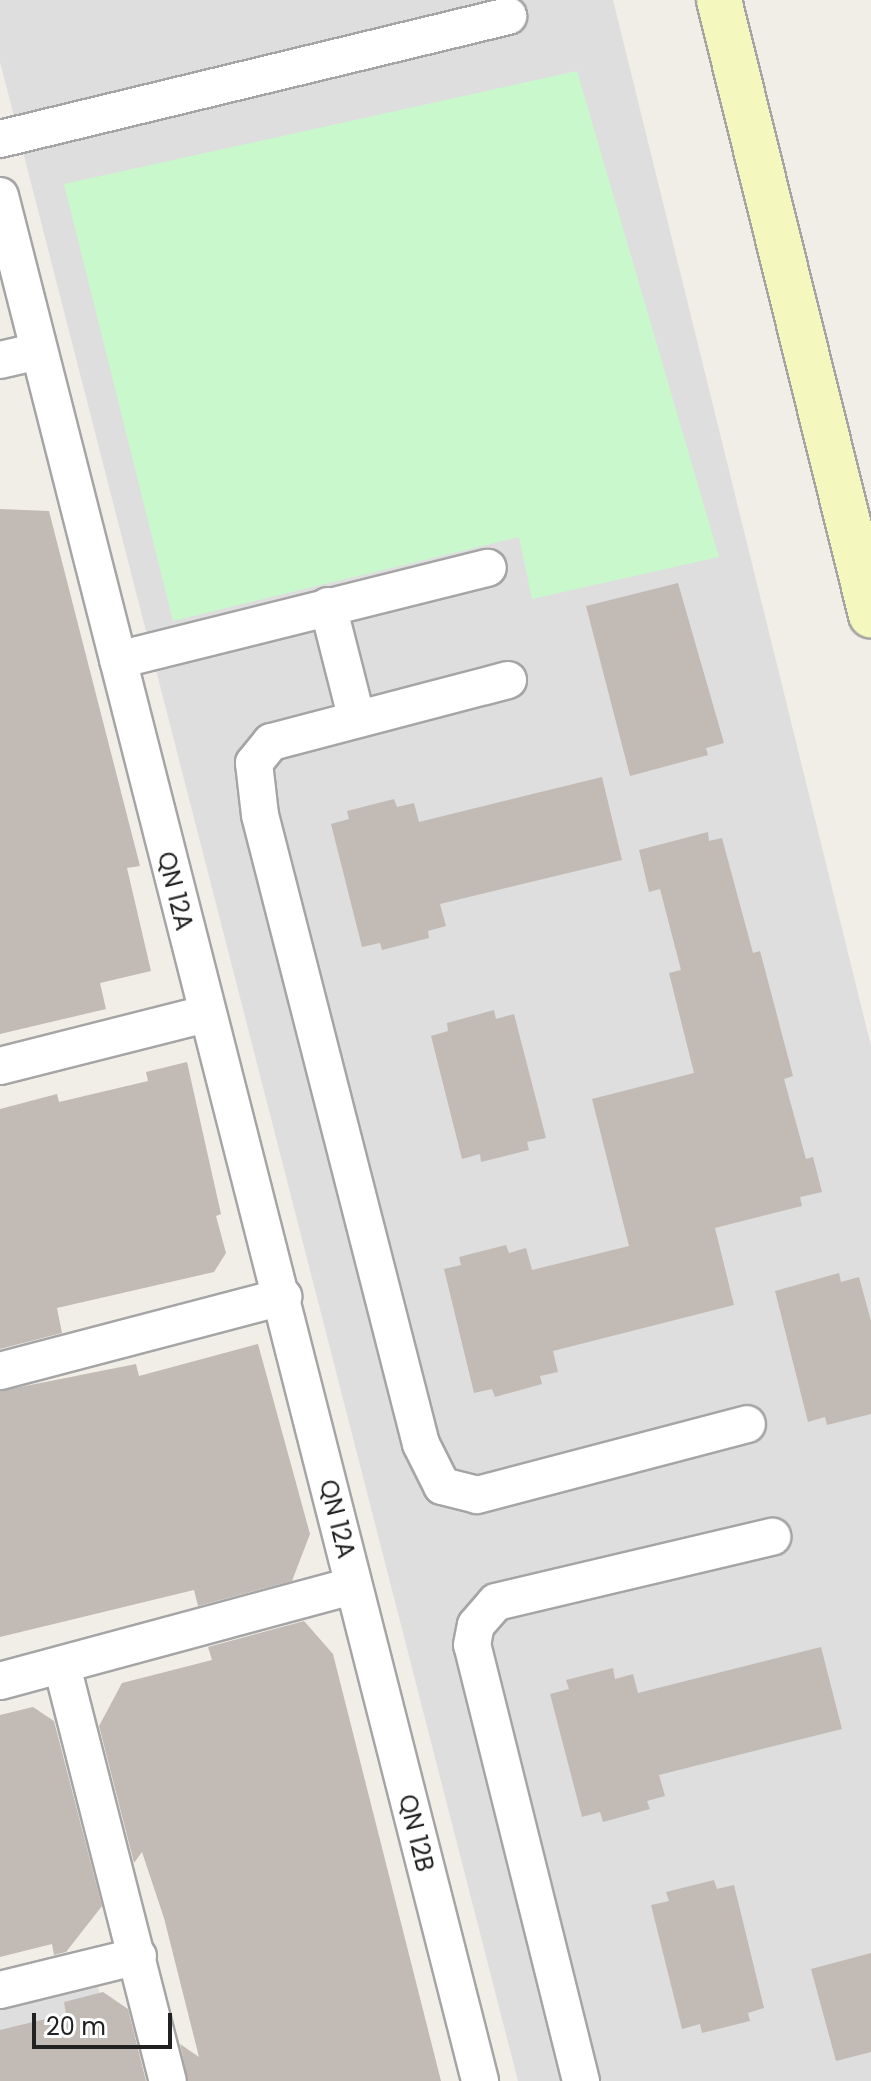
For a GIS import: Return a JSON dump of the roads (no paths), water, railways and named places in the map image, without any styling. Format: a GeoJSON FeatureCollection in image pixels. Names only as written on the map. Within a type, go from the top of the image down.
{"type":"FeatureCollection","features":[{"type":"Feature","properties":{"kind":"main road"},"geometry":{"type":"LineString","coordinates":[[719,0],[871,615]]}},
{"type":"Feature","properties":{"kind":"street"},"geometry":{"type":"LineString","coordinates":[[0,139],[508,16]]}},
{"type":"Feature","properties":{"kind":"street","name":"QN 12A"},"geometry":{"type":"LineString","coordinates":[[0,196],[205,1014],[283,1297],[353,1586]]}},
{"type":"Feature","properties":{"kind":"street"},"geometry":{"type":"LineString","coordinates":[[0,360],[39,351]]}},
{"type":"Feature","properties":{"kind":"street"},"geometry":{"type":"LineString","coordinates":[[118,660],[488,568]]}},
{"type":"Feature","properties":{"kind":"street"},"geometry":{"type":"LineString","coordinates":[[328,606],[356,716]]}},
{"type":"Feature","properties":{"kind":"street"},"geometry":{"type":"LineString","coordinates":[[508,680],[356,716],[271,742],[260,751],[254,782],[431,1472],[456,1494],[477,1495],[747,1424]]}},
{"type":"Feature","properties":{"kind":"street"},"geometry":{"type":"LineString","coordinates":[[0,1066],[205,1014]]}},
{"type":"Feature","properties":{"kind":"street"},"geometry":{"type":"LineString","coordinates":[[0,1371],[283,1297]]}},
{"type":"Feature","properties":{"kind":"street"},"geometry":{"type":"LineString","coordinates":[[581,2081],[472,1645],[476,1625],[496,1602],[772,1537]]}},
{"type":"Feature","properties":{"kind":"street"},"geometry":{"type":"LineString","coordinates":[[0,1681],[353,1586]]}},
{"type":"Feature","properties":{"kind":"street","name":"QN 12B"},"geometry":{"type":"LineString","coordinates":[[353,1586],[480,2081]]}},
{"type":"Feature","properties":{"kind":"street"},"geometry":{"type":"LineString","coordinates":[[62,1666],[168,2081]]}},
{"type":"Feature","properties":{"kind":"street"},"geometry":{"type":"LineString","coordinates":[[0,1990],[138,1956]]}}]}
